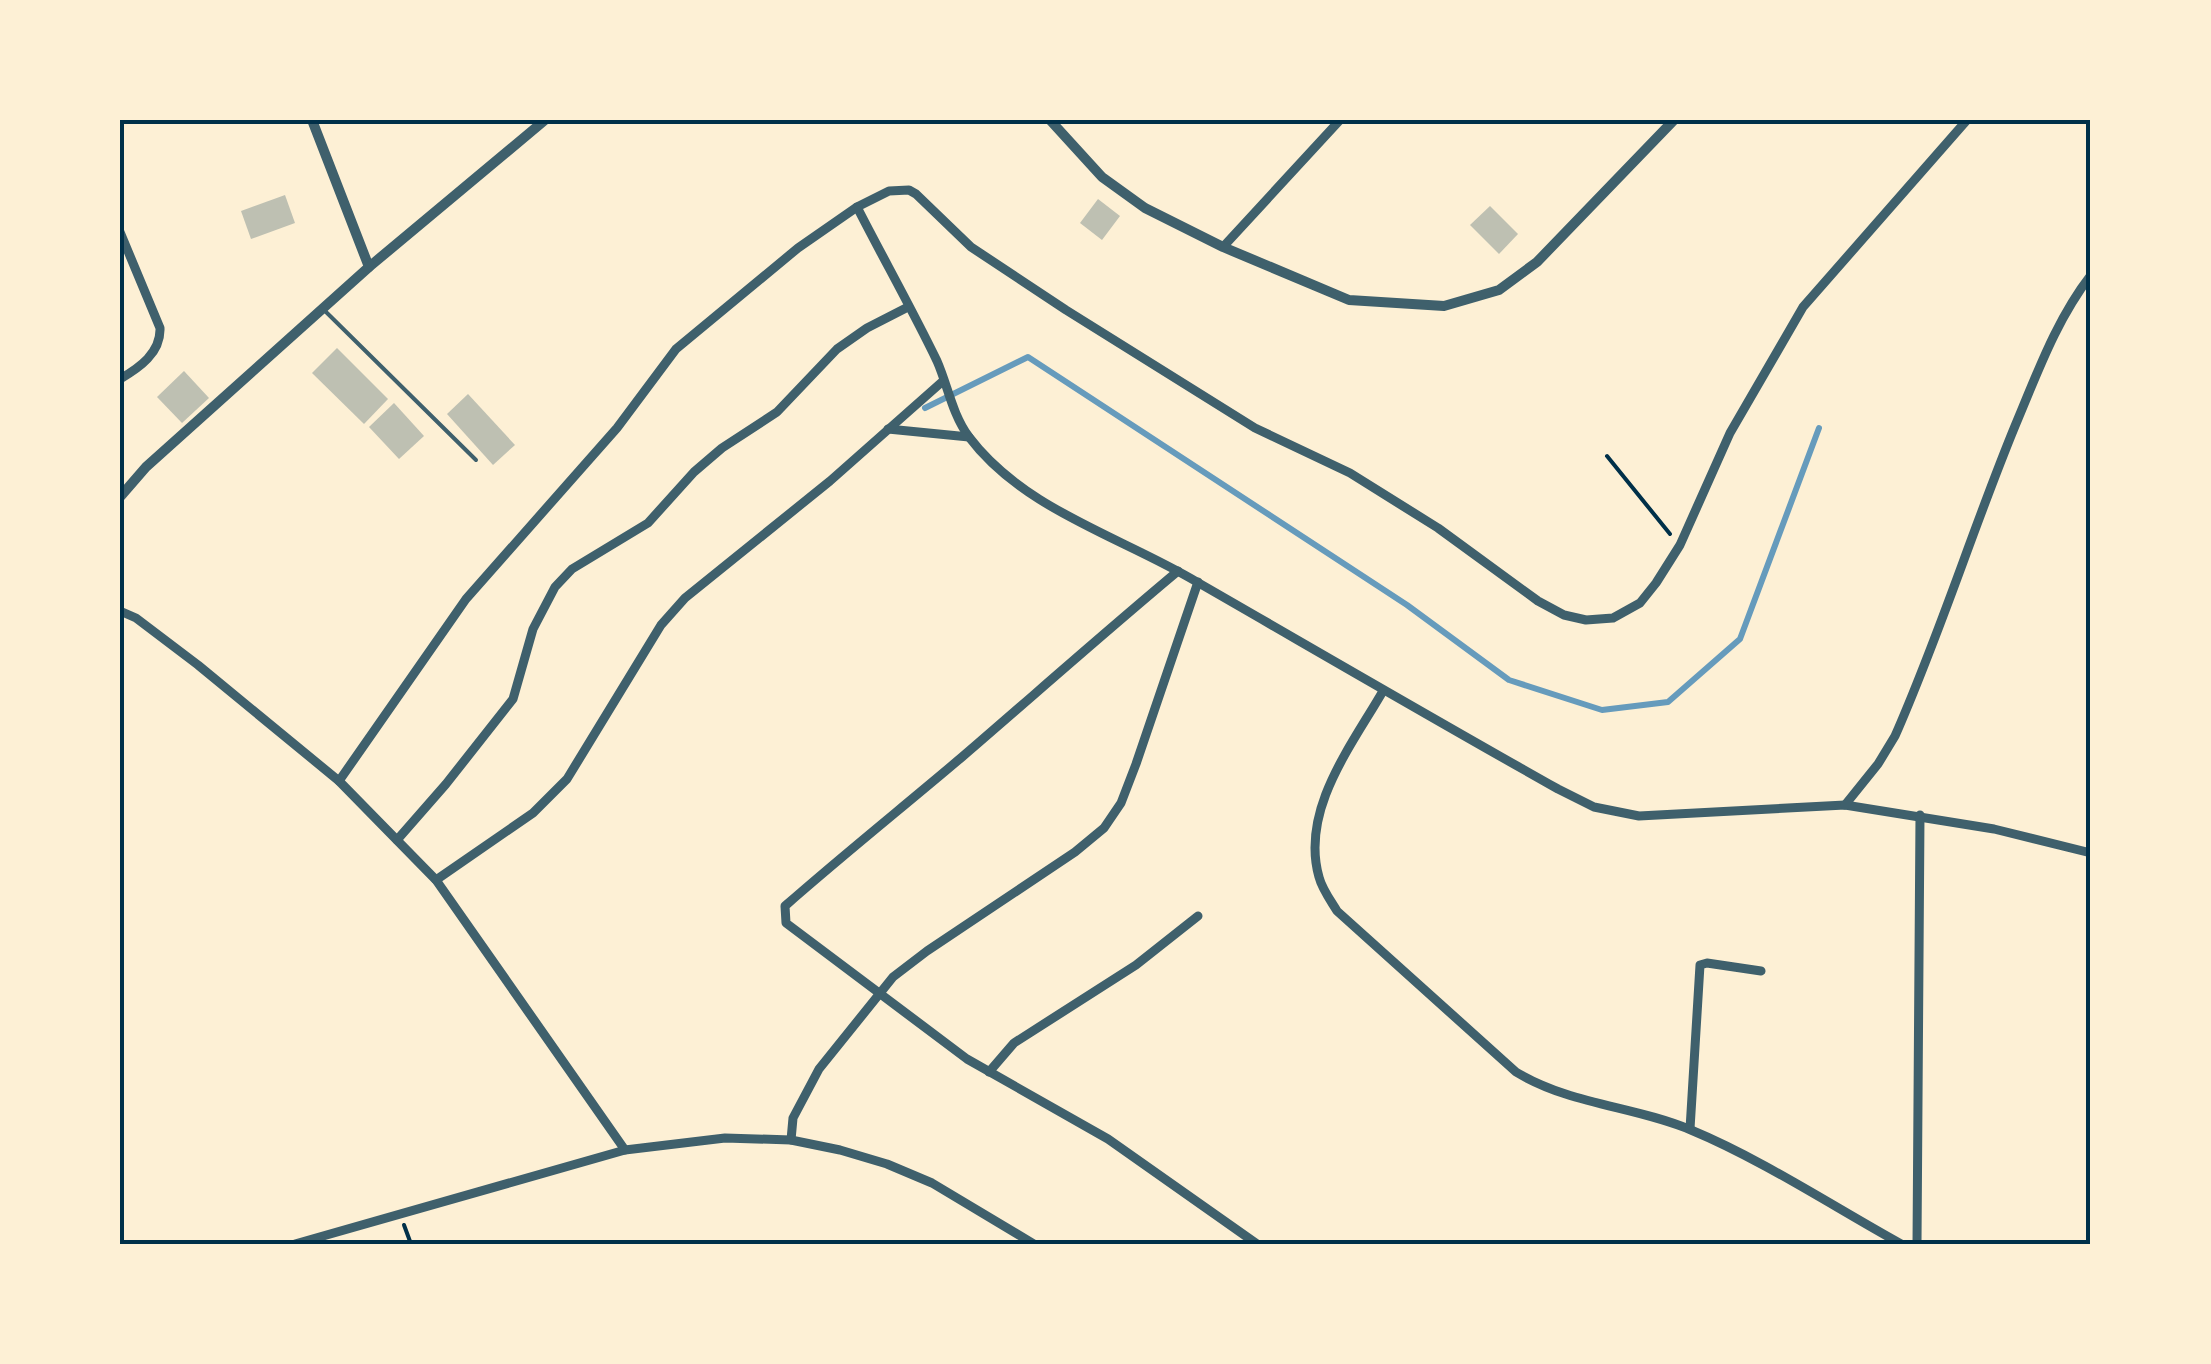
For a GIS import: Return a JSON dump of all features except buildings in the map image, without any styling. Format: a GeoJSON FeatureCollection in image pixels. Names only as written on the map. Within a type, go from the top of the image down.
{"type":"FeatureCollection","features":[{"type":"Feature","properties":{"kind":"street"},"geometry":{"type":"LineString","coordinates":[[312,120],[369,267]]}},
{"type":"Feature","properties":{"kind":"street"},"geometry":{"type":"LineString","coordinates":[[120,496],[146,467],[369,267],[545,120]]}},
{"type":"Feature","properties":{"kind":"street"},"geometry":{"type":"LineString","coordinates":[[1050,120],[1102,177],[1144,208],[1223,247],[1348,300],[1444,306],[1499,290],[1536,262],[1674,120]]}},
{"type":"Feature","properties":{"kind":"street"},"geometry":{"type":"LineString","coordinates":[[339,781],[466,598],[606,441],[676,350],[798,248],[857,206],[889,191],[908,190],[916,194],[970,246],[1019,280],[1256,428],[1350,473],[1438,528],[1538,602],[1564,616],[1586,620],[1613,618],[1640,603],[1656,584],[1680,545],[1730,433],[1803,307],[1967,120]]}},
{"type":"Feature","properties":{"kind":"street"},"geometry":{"type":"LineString","coordinates":[[1223,247],[1334,122]]}},
{"type":"Feature","properties":{"kind":"street"},"geometry":{"type":"LineString","coordinates":[[857,206],[938,364],[950,403],[969,437],[1021,486],[1198,582],[1558,789],[1614,814],[1639,816],[1846,805],[1920,815],[2091,853]]}},
{"type":"Feature","properties":{"kind":"street"},"geometry":{"type":"LineString","coordinates":[[120,232],[160,328],[157,348],[136,370],[120,379]]}},
{"type":"Feature","properties":{"kind":"street"},"geometry":{"type":"LineString","coordinates":[[1846,805],[1895,736],[2049,343],[2091,275]]}},
{"type":"Feature","properties":{"kind":"street"},"geometry":{"type":"LineString","coordinates":[[397,840],[513,699],[533,629],[555,588],[572,570],[648,523],[694,472],[776,412],[837,348],[908,307]]}},
{"type":"Feature","properties":{"kind":"street"},"geometry":{"type":"LineString","coordinates":[[436,880],[532,812],[566,779],[650,641],[685,598],[943,380]]}},
{"type":"Feature","properties":{"kind":"street"},"geometry":{"type":"LineString","coordinates":[[888,429],[969,437]]}},
{"type":"Feature","properties":{"kind":"street"},"geometry":{"type":"LineString","coordinates":[[1178,571],[785,906],[786,923],[878,995],[989,1072],[1108,1139],[1257,1244]]}},
{"type":"Feature","properties":{"kind":"street"},"geometry":{"type":"LineString","coordinates":[[791,1140],[794,1118],[819,1069],[893,977],[1104,828],[1126,790],[1198,582]]}},
{"type":"Feature","properties":{"kind":"street"},"geometry":{"type":"LineString","coordinates":[[120,611],[136,618],[198,665],[339,781],[436,880],[625,1150]]}},
{"type":"Feature","properties":{"kind":"street"},"geometry":{"type":"LineString","coordinates":[[1383,691],[1327,790],[1319,812],[1315,845],[1319,878],[1337,911],[1516,1072],[1565,1096],[1690,1129],[1901,1244]]}},
{"type":"Feature","properties":{"kind":"street"},"geometry":{"type":"LineString","coordinates":[[1917,1244],[1920,815]]}},
{"type":"Feature","properties":{"kind":"street"},"geometry":{"type":"LineString","coordinates":[[989,1072],[1014,1043],[1136,965],[1198,916]]}},
{"type":"Feature","properties":{"kind":"street"},"geometry":{"type":"LineString","coordinates":[[1690,1129],[1700,965],[1708,962],[1761,971]]}},
{"type":"Feature","properties":{"kind":"street"},"geometry":{"type":"LineString","coordinates":[[295,1244],[625,1150],[725,1138],[791,1140],[887,1164],[932,1183],[1034,1244]]}},
{"type":"Feature","properties":{"kind":"lane"},"geometry":{"type":"LineString","coordinates":[[323,309],[476,460]]}},
{"type":"Feature","properties":{"kind":"path"},"geometry":{"type":"LineString","coordinates":[[1607,456],[1680,545]]}},
{"type":"Feature","properties":{"kind":"path"},"geometry":{"type":"LineString","coordinates":[[401,1216],[411,1244]]}},
{"type":"Feature","properties":{"kind":"waterway"},"geometry":{"type":"LineString","coordinates":[[925,408],[1028,357],[1407,605],[1509,680],[1602,710],[1668,702],[1740,639],[1819,428]]}}]}
